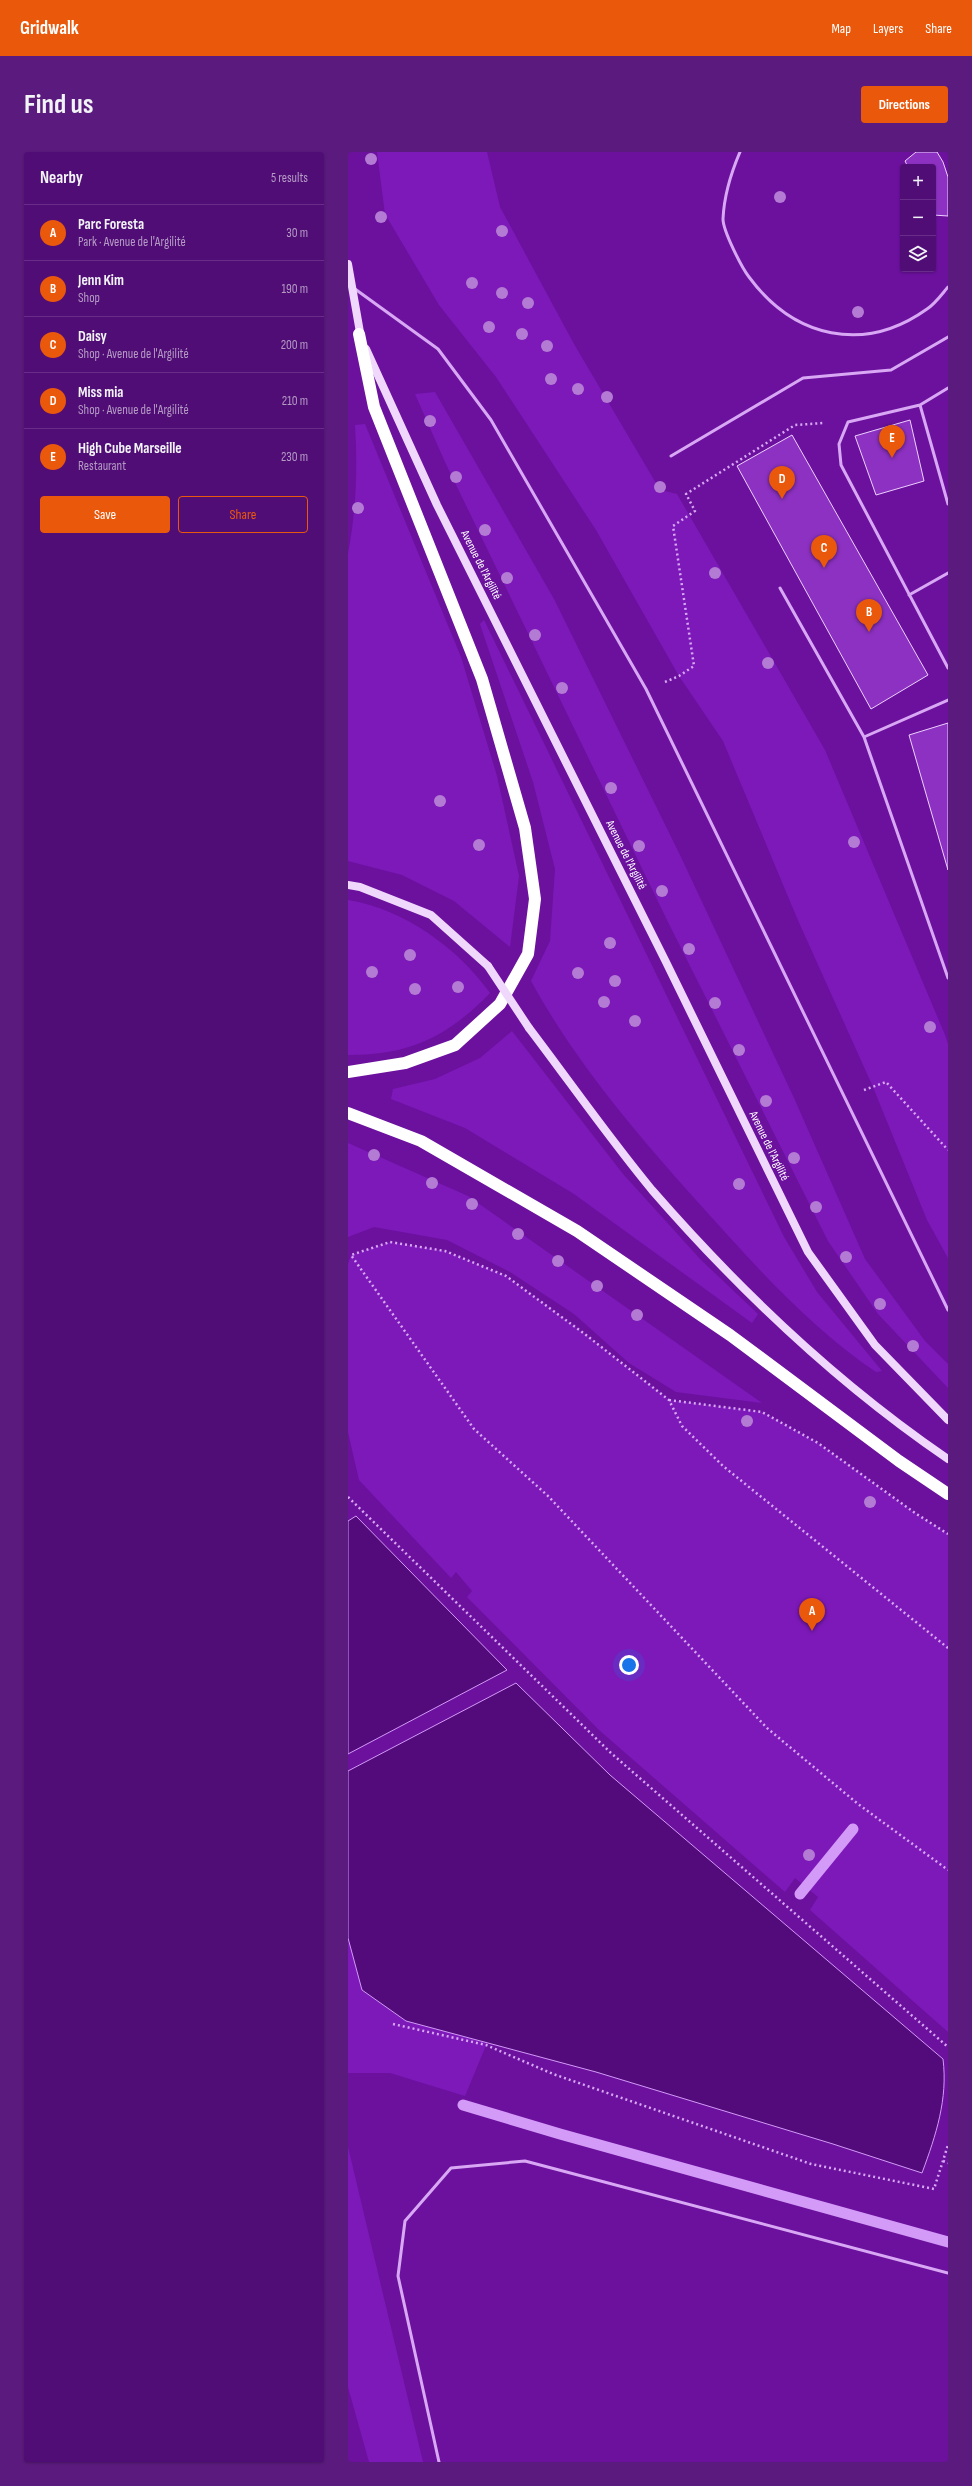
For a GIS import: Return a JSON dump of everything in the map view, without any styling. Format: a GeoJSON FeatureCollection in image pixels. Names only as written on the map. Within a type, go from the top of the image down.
{"type":"FeatureCollection","features":[{"type":"Feature","properties":{"kind":"highway"},"geometry":{"type":"LineString","coordinates":[[348,1072],[405,1063],[455,1045],[500,1004],[528,954],[535,900],[525,828],[482,679],[374,407],[359,334]]}},
{"type":"Feature","properties":{"kind":"highway"},"geometry":{"type":"LineString","coordinates":[[348,1112],[421,1141],[577,1231],[730,1335],[899,1461],[948,1494]]}},
{"type":"Feature","properties":{"kind":"street","name":"Avenue de l'Argilité"},"geometry":{"type":"LineString","coordinates":[[348,264],[350,286],[359,334],[437,505],[663,955],[808,1252],[875,1345],[948,1420]]}},
{"type":"Feature","properties":{"kind":"street"},"geometry":{"type":"LineString","coordinates":[[348,885],[360,886],[431,915],[488,966],[529,1028],[652,1189],[755,1299],[855,1391],[948,1458]]}},
{"type":"Feature","properties":{"kind":"lane"},"geometry":{"type":"LineString","coordinates":[[740,152],[731,173],[723,221],[741,266],[763,296],[804,326],[842,336],[888,329],[928,309],[948,287]]}},
{"type":"Feature","properties":{"kind":"lane"},"geometry":{"type":"LineString","coordinates":[[350,286],[438,349],[491,420],[646,689],[948,1310]]}},
{"type":"Feature","properties":{"kind":"lane"},"geometry":{"type":"LineString","coordinates":[[671,456],[803,378],[891,370],[948,337]]}},
{"type":"Feature","properties":{"kind":"lane"},"geometry":{"type":"LineString","coordinates":[[948,388],[920,405],[848,422],[839,444],[841,465],[948,668]]}},
{"type":"Feature","properties":{"kind":"lane"},"geometry":{"type":"LineString","coordinates":[[920,405],[948,504]]}},
{"type":"Feature","properties":{"kind":"lane"},"geometry":{"type":"LineString","coordinates":[[909,595],[948,573]]}},
{"type":"Feature","properties":{"kind":"lane"},"geometry":{"type":"LineString","coordinates":[[780,588],[864,737],[948,978]]}},
{"type":"Feature","properties":{"kind":"lane"},"geometry":{"type":"LineString","coordinates":[[864,737],[948,700]]}},
{"type":"Feature","properties":{"kind":"lane"},"geometry":{"type":"LineString","coordinates":[[439,2462],[398,2276],[405,2221],[451,2168],[525,2161],[948,2273]]}},
{"type":"Feature","properties":{"kind":"path"},"geometry":{"type":"LineString","coordinates":[[679,676],[694,666],[673,526],[695,511],[686,494],[795,425],[848,422]]}},
{"type":"Feature","properties":{"kind":"path"},"geometry":{"type":"LineString","coordinates":[[872,1087],[886,1082],[948,1150]]}},
{"type":"Feature","properties":{"kind":"path"},"geometry":{"type":"LineString","coordinates":[[348,1258],[351,1255],[390,1242],[444,1252],[506,1276],[586,1335],[669,1400],[682,1426],[723,1466],[948,1648]]}},
{"type":"Feature","properties":{"kind":"path"},"geometry":{"type":"LineString","coordinates":[[351,1255],[474,1429],[548,1496],[767,1728],[858,1804],[948,1870]]}},
{"type":"Feature","properties":{"kind":"path"},"geometry":{"type":"LineString","coordinates":[[669,1400],[762,1412],[818,1443],[915,1514],[948,1534]]}},
{"type":"Feature","properties":{"kind":"path"},"geometry":{"type":"LineString","coordinates":[[348,1497],[611,1753],[948,2047]]}},
{"type":"Feature","properties":{"kind":"path"},"geometry":{"type":"LineString","coordinates":[[393,2024],[486,2045],[553,2074],[811,2164],[934,2189],[948,2145]]}},
{"type":"Feature","properties":{"kind":"path"},"geometry":{"type":"LineString","coordinates":[[943,2160],[948,2163]]}},
{"type":"Feature","properties":{"kind":"shaded area"},"geometry":{"type":"Polygon","coordinates":[[[377,152],[487,152],[500,207],[574,344],[660,490],[677,494],[825,750],[948,1044],[948,1258],[927,1220],[873,1087],[797,918],[723,741],[679,676],[596,530],[496,377],[439,305],[385,214],[377,152]]]}},
{"type":"Feature","properties":{"kind":"shaded area"},"geometry":{"type":"Polygon","coordinates":[[[435,392],[554,599],[680,855],[794,1098],[865,1259],[925,1341],[948,1364],[948,1388],[878,1314],[828,1241],[668,922],[445,462],[415,394],[435,392]]]}},
{"type":"Feature","properties":{"kind":"shaded area"},"geometry":{"type":"Polygon","coordinates":[[[365,424],[461,657],[497,776],[519,876],[510,947],[454,901],[402,875],[348,861],[348,554],[356,490],[355,425],[365,424]]]}},
{"type":"Feature","properties":{"kind":"shaded area"},"geometry":{"type":"Polygon","coordinates":[[[484,620],[784,1237],[817,1292],[882,1371],[876,1372],[852,1355],[807,1317],[725,1232],[657,1156],[589,1072],[549,1012],[531,981],[550,941],[555,869],[533,782],[480,624],[484,620]]]}},
{"type":"Feature","properties":{"kind":"shaded area"},"geometry":{"type":"Polygon","coordinates":[[[348,900],[389,912],[428,933],[446,946],[462,961],[477,976],[490,993],[458,1021],[443,1032],[426,1040],[409,1047],[390,1052],[348,1055],[348,900]]]}},
{"type":"Feature","properties":{"kind":"shaded area"},"geometry":{"type":"Polygon","coordinates":[[[512,1031],[623,1174],[701,1260],[758,1314],[752,1323],[574,1194],[465,1128],[391,1099],[393,1089],[435,1079],[480,1058],[512,1031]]]}},
{"type":"Feature","properties":{"kind":"shaded area"},"geometry":{"type":"Polygon","coordinates":[[[348,1143],[468,1196],[762,1403],[676,1392],[629,1363],[574,1314],[510,1272],[447,1240],[374,1227],[348,1237],[348,1143]]]}},
{"type":"Feature","properties":{"kind":"shaded area"},"geometry":{"type":"Polygon","coordinates":[[[390,1242],[445,1251],[506,1276],[586,1335],[669,1400],[762,1412],[818,1443],[915,1513],[948,1534],[948,2032],[810,1910],[818,1897],[795,1878],[785,1892],[599,1730],[467,1597],[472,1591],[456,1572],[451,1578],[359,1480],[348,1432],[348,1264],[351,1255],[390,1242]]]}},
{"type":"Feature","properties":{"kind":"shaded area"},"geometry":{"type":"Polygon","coordinates":[[[356,1516],[507,1670],[348,1754],[348,1521],[356,1516]]]}},
{"type":"Feature","properties":{"kind":"shaded area"},"geometry":{"type":"Polygon","coordinates":[[[516,1683],[610,1775],[943,2059],[944,2088],[940,2117],[922,2173],[833,2144],[596,2072],[406,2021],[362,1990],[348,1938],[348,1771],[516,1683]]]}},
{"type":"Feature","properties":{"kind":"shaded area"},"geometry":{"type":"Polygon","coordinates":[[[348,1938],[362,1990],[406,2021],[487,2043],[465,2096],[390,2073],[348,2073],[348,1938]]]}},
{"type":"Feature","properties":{"kind":"shaded area"},"geometry":{"type":"Polygon","coordinates":[[[348,2147],[423,2462],[369,2462],[348,2387],[348,2147]]]}},
{"type":"Feature","properties":{"kind":"building"},"geometry":{"type":"Polygon","coordinates":[[[916,152],[937,152],[943,162],[948,177],[948,216],[936,215],[936,164],[906,164],[905,161],[916,152]]]}},
{"type":"Feature","properties":{"kind":"building"},"geometry":{"type":"Polygon","coordinates":[[[910,420],[924,481],[876,495],[855,436],[910,420]]]}},
{"type":"Feature","properties":{"kind":"building"},"geometry":{"type":"Polygon","coordinates":[[[792,435],[928,675],[871,709],[737,466],[792,435]]]}},
{"type":"Feature","properties":{"kind":"building"},"geometry":{"type":"Polygon","coordinates":[[[948,723],[948,870],[909,735],[948,723]]]}},
{"type":"Feature","properties":{"kind":"waterway"},"geometry":{"type":"LineString","coordinates":[[800,1894],[853,1829]]}},
{"type":"Feature","properties":{"kind":"waterway"},"geometry":{"type":"LineString","coordinates":[[463,2105],[560,2134],[948,2242]]}},
{"type":"Feature","properties":{"kind":"place","name":"High Cube Marseille"},"geometry":{"type":"Point","coordinates":[892,458]}},
{"type":"Feature","properties":{"kind":"place","name":"Miss mia"},"geometry":{"type":"Point","coordinates":[782,499]}},
{"type":"Feature","properties":{"kind":"place","name":"Daisy"},"geometry":{"type":"Point","coordinates":[824,568]}},
{"type":"Feature","properties":{"kind":"place","name":"Jenn Kim"},"geometry":{"type":"Point","coordinates":[869,632]}},
{"type":"Feature","properties":{"kind":"place","name":"Parc Foresta"},"geometry":{"type":"Point","coordinates":[812,1631]}}]}
